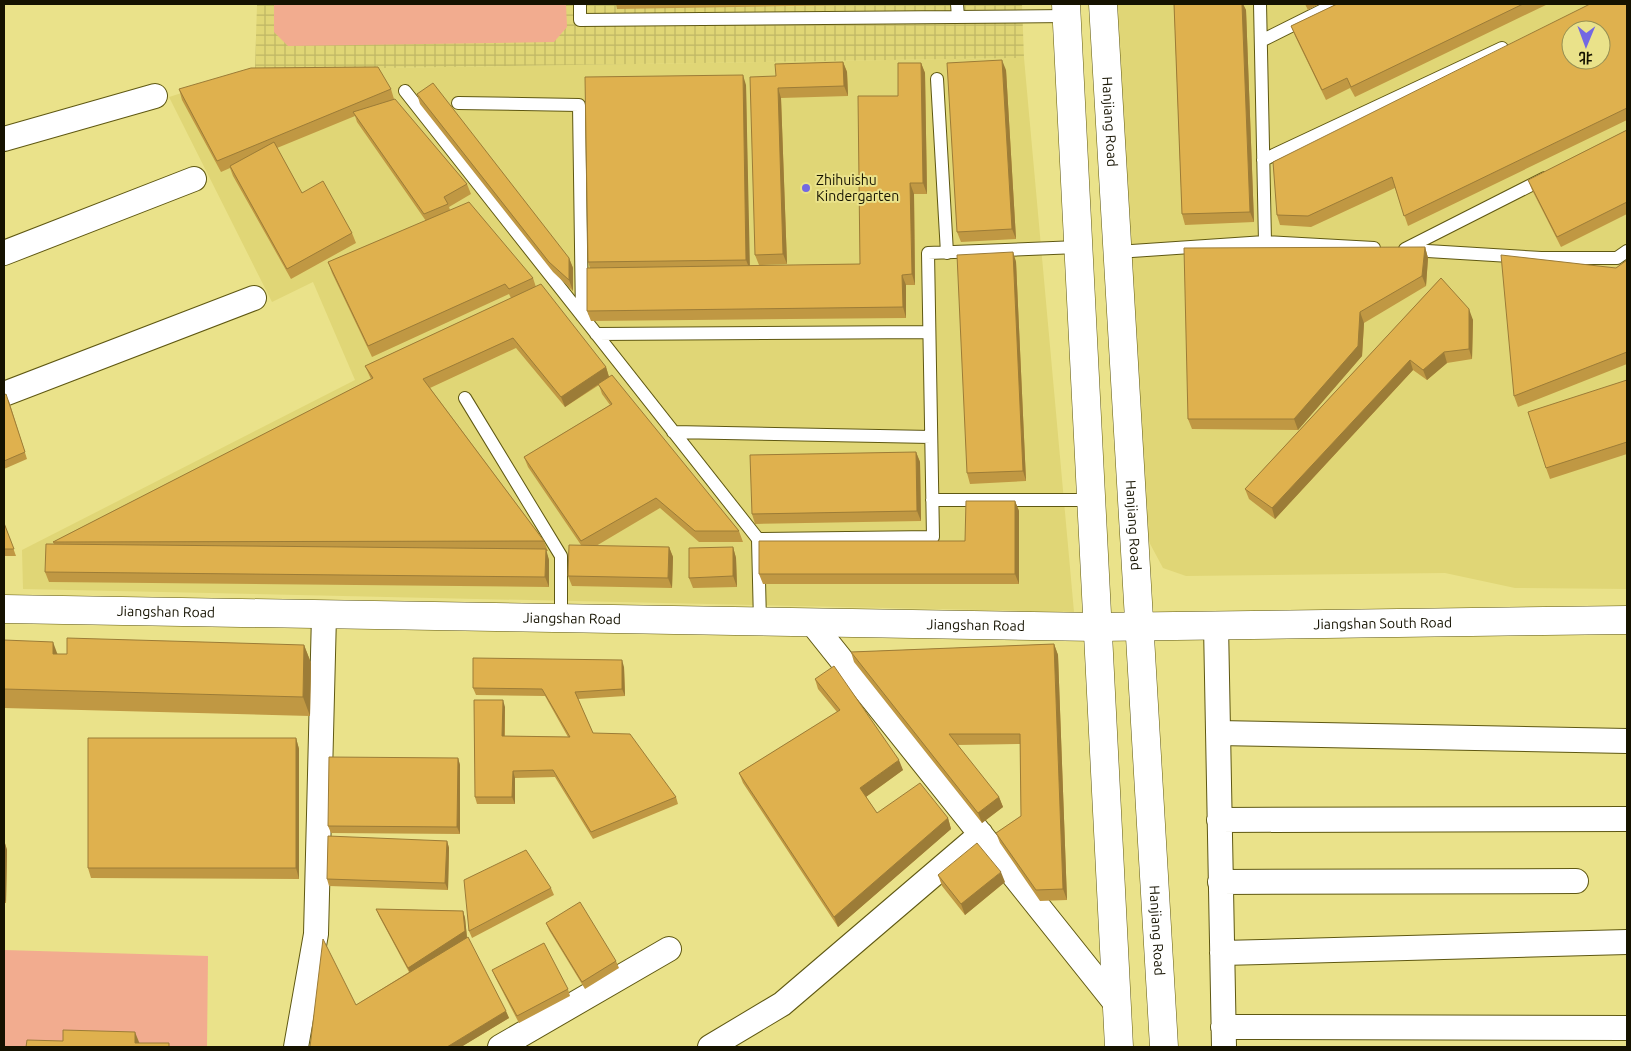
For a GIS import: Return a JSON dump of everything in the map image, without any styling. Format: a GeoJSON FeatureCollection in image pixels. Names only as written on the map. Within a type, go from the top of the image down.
{"type":"FeatureCollection","features":[{"type":"Feature","properties":{"kind":"main road","name":"Hanjiang Road"},"geometry":{"type":"LineString","coordinates":[[1103,4],[1164,1047]]}},
{"type":"Feature","properties":{"kind":"main road"},"geometry":{"type":"LineString","coordinates":[[1066,10],[1119,1047]]}},
{"type":"Feature","properties":{"kind":"main road","name":"Jiangshan Road"},"geometry":{"type":"LineString","coordinates":[[4,609],[812,623],[1138,626]]}},
{"type":"Feature","properties":{"kind":"main road","name":"Jiangshan South Road"},"geometry":{"type":"LineString","coordinates":[[1138,626],[1627,620]]}},
{"type":"Feature","properties":{"kind":"street"},"geometry":{"type":"LineString","coordinates":[[4,139],[155,96]]}},
{"type":"Feature","properties":{"kind":"street"},"geometry":{"type":"LineString","coordinates":[[4,253],[194,178]]}},
{"type":"Feature","properties":{"kind":"street"},"geometry":{"type":"LineString","coordinates":[[4,394],[254,298]]}},
{"type":"Feature","properties":{"kind":"street"},"geometry":{"type":"LineString","coordinates":[[296,1047],[316,934],[324,615]]}},
{"type":"Feature","properties":{"kind":"street"},"geometry":{"type":"LineString","coordinates":[[812,623],[1117,1005]]}},
{"type":"Feature","properties":{"kind":"street"},"geometry":{"type":"LineString","coordinates":[[1216,625],[1223,1037],[1627,1028]]}},
{"type":"Feature","properties":{"kind":"street"},"geometry":{"type":"LineString","coordinates":[[1218,733],[1627,741]]}},
{"type":"Feature","properties":{"kind":"street"},"geometry":{"type":"LineString","coordinates":[[1219,820],[1627,818]]}},
{"type":"Feature","properties":{"kind":"street"},"geometry":{"type":"LineString","coordinates":[[710,1047],[782,1004],[981,834]]}},
{"type":"Feature","properties":{"kind":"street"},"geometry":{"type":"LineString","coordinates":[[1220,882],[1576,881]]}},
{"type":"Feature","properties":{"kind":"street"},"geometry":{"type":"LineString","coordinates":[[1222,952],[1627,942]]}},
{"type":"Feature","properties":{"kind":"street"},"geometry":{"type":"LineString","coordinates":[[500,1047],[669,949]]}},
{"type":"Feature","properties":{"kind":"lane"},"geometry":{"type":"LineString","coordinates":[[580,4],[580,20],[958,17],[1066,10]]}},
{"type":"Feature","properties":{"kind":"lane"},"geometry":{"type":"LineString","coordinates":[[957,4],[958,17]]}},
{"type":"Feature","properties":{"kind":"lane"},"geometry":{"type":"LineString","coordinates":[[1260,4],[1265,242]]}},
{"type":"Feature","properties":{"kind":"lane"},"geometry":{"type":"LineString","coordinates":[[1261,41],[1335,4]]}},
{"type":"Feature","properties":{"kind":"lane"},"geometry":{"type":"LineString","coordinates":[[1263,160],[1516,42]]}},
{"type":"Feature","properties":{"kind":"lane"},"geometry":{"type":"LineString","coordinates":[[937,79],[947,253]]}},
{"type":"Feature","properties":{"kind":"lane"},"geometry":{"type":"LineString","coordinates":[[404,91],[758,539],[760,622]]}},
{"type":"Feature","properties":{"kind":"lane"},"geometry":{"type":"LineString","coordinates":[[458,103],[579,105],[582,316]]}},
{"type":"Feature","properties":{"kind":"lane"},"geometry":{"type":"LineString","coordinates":[[1393,249],[1558,171]]}},
{"type":"Feature","properties":{"kind":"lane"},"geometry":{"type":"LineString","coordinates":[[1117,252],[1265,242],[1541,258],[1618,258],[1627,251]]}},
{"type":"Feature","properties":{"kind":"lane"},"geometry":{"type":"LineString","coordinates":[[758,539],[933,537],[928,253],[1078,247]]}},
{"type":"Feature","properties":{"kind":"lane"},"geometry":{"type":"LineString","coordinates":[[596,334],[929,332]]}},
{"type":"Feature","properties":{"kind":"lane"},"geometry":{"type":"LineString","coordinates":[[465,398],[561,556],[561,619]]}},
{"type":"Feature","properties":{"kind":"lane"},"geometry":{"type":"LineString","coordinates":[[673,432],[931,437]]}},
{"type":"Feature","properties":{"kind":"lane"},"geometry":{"type":"LineString","coordinates":[[932,500],[1091,500]]}},
{"type":"Feature","properties":{"kind":"shaded area"},"geometry":{"type":"Polygon","coordinates":[[[257,4],[1022,4],[1024,58],[255,70],[257,4]]]}},
{"type":"Feature","properties":{"kind":"shaded area"},"geometry":{"type":"Polygon","coordinates":[[[274,4],[566,4],[567,27],[554,42],[288,46],[274,32],[274,4]]]}},
{"type":"Feature","properties":{"kind":"shaded area"},"geometry":{"type":"Polygon","coordinates":[[[1112,4],[1627,4],[1627,589],[1515,588],[1445,573],[1186,576],[1163,568],[1148,540],[1112,4]]]}},
{"type":"Feature","properties":{"kind":"shaded area"},"geometry":{"type":"Polygon","coordinates":[[[1024,58],[1074,612],[23,589],[22,550],[355,380],[313,282],[272,302],[169,97],[255,70],[1024,58]]]}},
{"type":"Feature","properties":{"kind":"shaded area"},"geometry":{"type":"Polygon","coordinates":[[[4,950],[208,956],[207,1047],[4,1047],[4,950]]]}},
{"type":"Feature","properties":{"kind":"building"},"geometry":{"type":"Polygon","coordinates":[[[1174,4],[1242,4],[1250,212],[1182,214],[1174,4]]]}},
{"type":"Feature","properties":{"kind":"building"},"geometry":{"type":"Polygon","coordinates":[[[1337,4],[1523,4],[1351,87],[1347,78],[1322,90],[1291,26],[1337,4]]]}},
{"type":"Feature","properties":{"kind":"building"},"geometry":{"type":"Polygon","coordinates":[[[1590,4],[1627,4],[1627,108],[1404,216],[1392,177],[1308,216],[1277,215],[1273,162],[1590,4]]]}},
{"type":"Feature","properties":{"kind":"building"},"geometry":{"type":"Polygon","coordinates":[[[1002,60],[1012,229],[957,232],[947,63],[1002,60]]]}},
{"type":"Feature","properties":{"kind":"building"},"geometry":{"type":"Polygon","coordinates":[[[843,62],[844,86],[778,88],[783,254],[755,255],[750,77],[776,76],[775,64],[843,62]]]}},
{"type":"Feature","properties":{"kind":"building"},"geometry":{"type":"Polygon","coordinates":[[[898,63],[921,63],[923,183],[910,183],[912,274],[902,275],[903,307],[587,311],[587,268],[860,264],[858,96],[898,96],[898,63]]]}},
{"type":"Feature","properties":{"kind":"building"},"geometry":{"type":"Polygon","coordinates":[[[378,67],[391,89],[217,161],[179,89],[251,68],[378,67]]]}},
{"type":"Feature","properties":{"kind":"building"},"geometry":{"type":"Polygon","coordinates":[[[743,75],[746,260],[588,262],[585,77],[743,75]]]}},
{"type":"Feature","properties":{"kind":"building"},"geometry":{"type":"Polygon","coordinates":[[[433,83],[569,258],[569,280],[549,262],[417,94],[433,83]]]}},
{"type":"Feature","properties":{"kind":"building"},"geometry":{"type":"Polygon","coordinates":[[[395,99],[467,184],[444,197],[448,204],[424,214],[353,112],[395,99]]]}},
{"type":"Feature","properties":{"kind":"building"},"geometry":{"type":"Polygon","coordinates":[[[1627,130],[1627,202],[1557,237],[1528,180],[1627,130]]]}},
{"type":"Feature","properties":{"kind":"building"},"geometry":{"type":"Polygon","coordinates":[[[274,142],[302,193],[323,181],[352,233],[287,269],[230,166],[274,142]]]}},
{"type":"Feature","properties":{"kind":"building"},"geometry":{"type":"Polygon","coordinates":[[[469,202],[533,278],[509,289],[505,284],[368,346],[328,262],[469,202]]]}},
{"type":"Feature","properties":{"kind":"building"},"geometry":{"type":"Polygon","coordinates":[[[1425,247],[1422,276],[1360,312],[1358,346],[1294,419],[1188,419],[1184,248],[1425,247]]]}},
{"type":"Feature","properties":{"kind":"building"},"geometry":{"type":"Polygon","coordinates":[[[1013,252],[1023,471],[967,473],[957,255],[1013,252]]]}},
{"type":"Feature","properties":{"kind":"building"},"geometry":{"type":"Polygon","coordinates":[[[1501,255],[1616,268],[1627,260],[1627,352],[1514,396],[1501,255]]]}},
{"type":"Feature","properties":{"kind":"building"},"geometry":{"type":"Polygon","coordinates":[[[1441,278],[1469,309],[1469,349],[1444,352],[1423,370],[1410,360],[1272,508],[1245,489],[1441,278]]]}},
{"type":"Feature","properties":{"kind":"building"},"geometry":{"type":"Polygon","coordinates":[[[541,284],[606,367],[561,397],[513,338],[423,379],[544,541],[53,542],[373,378],[365,366],[541,284]]]}},
{"type":"Feature","properties":{"kind":"building"},"geometry":{"type":"Polygon","coordinates":[[[612,375],[739,531],[695,531],[656,498],[581,541],[524,457],[612,404],[598,384],[612,375]]]}},
{"type":"Feature","properties":{"kind":"building"},"geometry":{"type":"Polygon","coordinates":[[[1627,380],[1627,442],[1546,468],[1528,412],[1627,380]]]}},
{"type":"Feature","properties":{"kind":"building"},"geometry":{"type":"Polygon","coordinates":[[[6,394],[25,452],[4,461],[4,395],[6,394]]]}},
{"type":"Feature","properties":{"kind":"building"},"geometry":{"type":"Polygon","coordinates":[[[916,452],[917,511],[752,514],[750,455],[916,452]]]}},
{"type":"Feature","properties":{"kind":"building"},"geometry":{"type":"Polygon","coordinates":[[[966,501],[1015,501],[1015,574],[759,574],[759,541],[965,541],[966,501]]]}},
{"type":"Feature","properties":{"kind":"building"},"geometry":{"type":"Polygon","coordinates":[[[4,523],[14,549],[4,549],[4,523]]]}},
{"type":"Feature","properties":{"kind":"building"},"geometry":{"type":"Polygon","coordinates":[[[46,544],[546,549],[545,577],[45,572],[46,544]]]}},
{"type":"Feature","properties":{"kind":"building"},"geometry":{"type":"Polygon","coordinates":[[[569,545],[669,547],[668,578],[568,576],[569,545]]]}},
{"type":"Feature","properties":{"kind":"building"},"geometry":{"type":"Polygon","coordinates":[[[733,547],[733,576],[689,578],[689,548],[733,547]]]}},
{"type":"Feature","properties":{"kind":"building"},"geometry":{"type":"Polygon","coordinates":[[[67,638],[304,645],[303,697],[4,689],[4,640],[53,642],[53,654],[67,654],[67,638]]]}},
{"type":"Feature","properties":{"kind":"building"},"geometry":{"type":"Polygon","coordinates":[[[1054,644],[1063,889],[1036,890],[996,833],[1021,816],[1020,734],[949,734],[999,797],[978,813],[851,652],[1054,644]]]}},
{"type":"Feature","properties":{"kind":"building"},"geometry":{"type":"Polygon","coordinates":[[[473,658],[622,660],[622,689],[575,692],[593,733],[630,734],[676,797],[591,832],[553,770],[513,771],[512,797],[475,797],[474,700],[503,700],[502,736],[570,737],[542,689],[473,688],[473,658]]]}},
{"type":"Feature","properties":{"kind":"building"},"geometry":{"type":"Polygon","coordinates":[[[834,666],[899,760],[860,788],[877,813],[920,783],[948,818],[834,917],[739,773],[840,710],[815,679],[834,666]]]}},
{"type":"Feature","properties":{"kind":"building"},"geometry":{"type":"Polygon","coordinates":[[[88,738],[296,738],[296,868],[88,868],[88,738]]]}},
{"type":"Feature","properties":{"kind":"building"},"geometry":{"type":"Polygon","coordinates":[[[329,757],[458,758],[457,827],[328,826],[329,757]]]}},
{"type":"Feature","properties":{"kind":"building"},"geometry":{"type":"Polygon","coordinates":[[[328,836],[447,841],[445,883],[327,879],[328,836]]]}},
{"type":"Feature","properties":{"kind":"building"},"geometry":{"type":"Polygon","coordinates":[[[977,843],[1001,872],[961,904],[938,875],[977,843]]]}},
{"type":"Feature","properties":{"kind":"building"},"geometry":{"type":"Polygon","coordinates":[[[526,850],[551,888],[469,931],[464,880],[526,850]]]}},
{"type":"Feature","properties":{"kind":"building"},"geometry":{"type":"Polygon","coordinates":[[[580,902],[616,961],[582,982],[546,923],[580,902]]]}},
{"type":"Feature","properties":{"kind":"building"},"geometry":{"type":"Polygon","coordinates":[[[376,909],[463,911],[465,931],[408,968],[376,909]]]}},
{"type":"Feature","properties":{"kind":"building"},"geometry":{"type":"Polygon","coordinates":[[[468,937],[506,1011],[447,1047],[310,1047],[323,939],[356,1005],[468,937]]]}},
{"type":"Feature","properties":{"kind":"building"},"geometry":{"type":"Polygon","coordinates":[[[544,943],[568,989],[517,1016],[492,970],[544,943]]]}},
{"type":"Feature","properties":{"kind":"building"},"geometry":{"type":"Polygon","coordinates":[[[63,1030],[135,1032],[135,1043],[169,1043],[169,1047],[26,1047],[27,1040],[63,1041],[63,1030]]]}},
{"type":"Feature","properties":{"kind":"place","name":"Zhihuishu Kindergarten"},"geometry":{"type":"Point","coordinates":[806,188]}}]}
